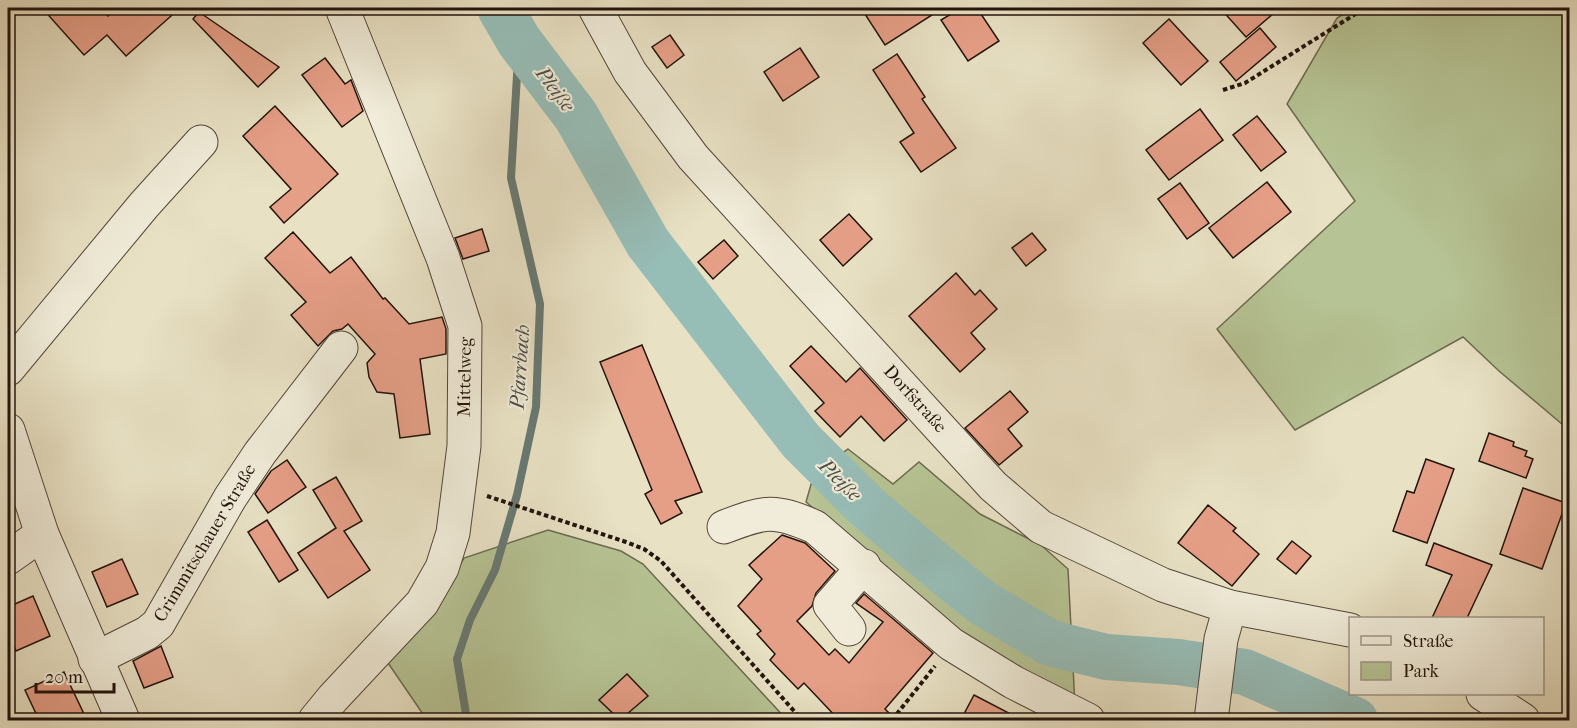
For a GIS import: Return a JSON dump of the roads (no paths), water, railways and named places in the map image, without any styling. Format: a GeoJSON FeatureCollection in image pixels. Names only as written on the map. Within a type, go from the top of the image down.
{"type":"FeatureCollection","features":[{"type":"Feature","properties":{"kind":"street","name":"Mittelweg"},"geometry":{"type":"LineString","coordinates":[[315,720],[422,603],[442,568],[453,533],[464,446],[465,326],[443,258],[342,8]]}},
{"type":"Feature","properties":{"kind":"street","name":"Dorfstraße"},"geometry":{"type":"LineString","coordinates":[[595,8],[630,72],[693,157],[993,486],[1041,527],[1163,585],[1230,607],[1349,630]]}},
{"type":"Feature","properties":{"kind":"street"},"geometry":{"type":"LineString","coordinates":[[8,369],[144,205],[201,142]]}},
{"type":"Feature","properties":{"kind":"street","name":"Crimmitschauer Straße"},"geometry":{"type":"LineString","coordinates":[[95,659],[147,633],[158,624],[242,480],[341,348]]}},
{"type":"Feature","properties":{"kind":"street"},"geometry":{"type":"LineString","coordinates":[[8,430],[42,534],[119,718]]}},
{"type":"Feature","properties":{"kind":"street"},"geometry":{"type":"LineString","coordinates":[[724,528],[762,513],[789,515],[815,527],[864,566],[951,644],[1013,682],[1088,720]]}},
{"type":"Feature","properties":{"kind":"street"},"geometry":{"type":"LineString","coordinates":[[8,558],[42,534]]}},
{"type":"Feature","properties":{"kind":"street"},"geometry":{"type":"LineString","coordinates":[[849,628],[830,605],[864,566]]}},
{"type":"Feature","properties":{"kind":"street"},"geometry":{"type":"LineString","coordinates":[[1212,716],[1221,639],[1230,607]]}},
{"type":"Feature","properties":{"kind":"street"},"geometry":{"type":"LineString","coordinates":[[1486,695],[1523,720]]}},
{"type":"Feature","properties":{"kind":"waterway","name":"Pleiße"},"geometry":{"type":"LineString","coordinates":[[500,8],[519,41],[576,116],[648,243],[801,441],[867,507],[944,572],[983,603],[1050,643],[1106,657],[1178,662],[1245,672],[1355,720]]}},
{"type":"Feature","properties":{"kind":"waterway","name":"Pfarrbach"},"geometry":{"type":"LineString","coordinates":[[467,720],[457,659],[470,620],[495,570],[517,495],[536,407],[540,304],[511,178],[519,41]]}}]}
